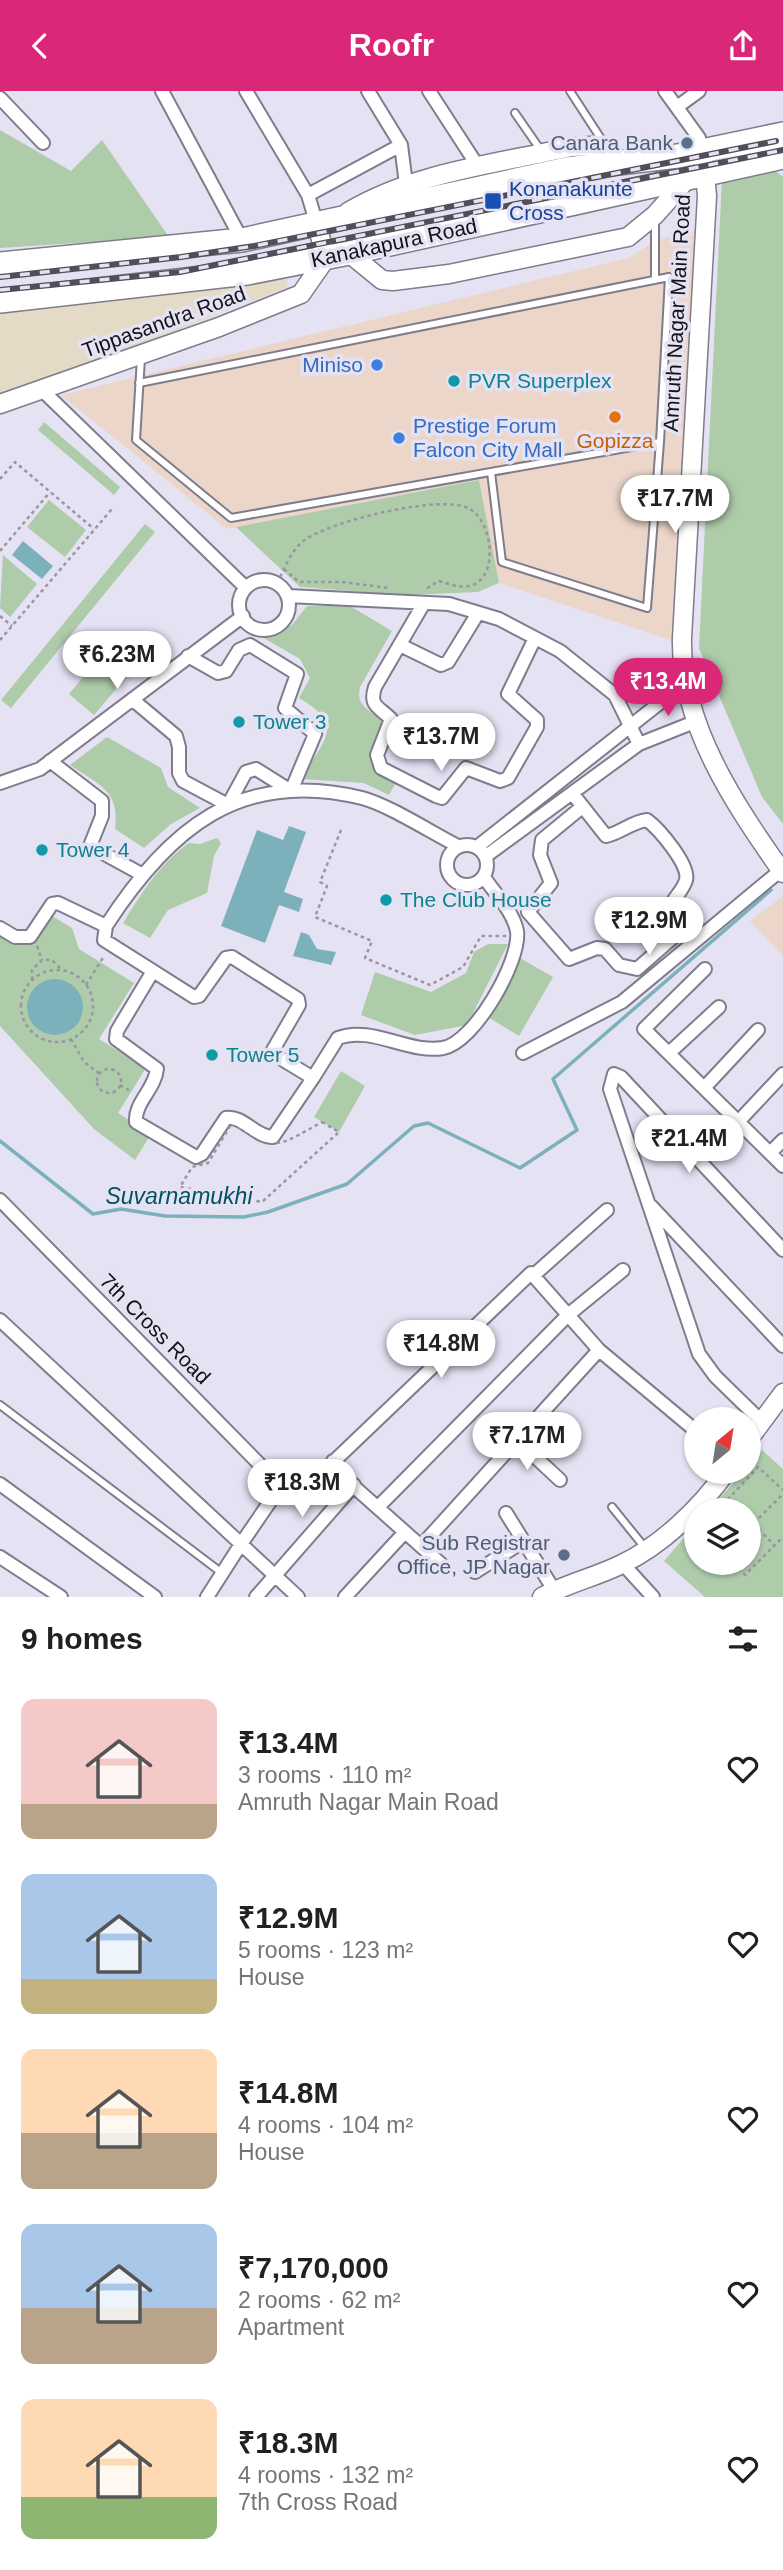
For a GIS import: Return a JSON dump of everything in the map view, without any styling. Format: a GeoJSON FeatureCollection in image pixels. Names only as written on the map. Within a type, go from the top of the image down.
{"type":"FeatureCollection","features":[{"type":"Feature","properties":{"kind":"highway","name":"Kanakapura Road"},"geometry":{"type":"LineString","coordinates":[[0,264],[242,240],[617,157],[708,150],[783,134]]}},
{"type":"Feature","properties":{"kind":"highway","name":"Kanakapura Road"},"geometry":{"type":"LineString","coordinates":[[0,301],[205,279],[337,256],[783,157]]}},
{"type":"Feature","properties":{"kind":"main road"},"geometry":{"type":"LineString","coordinates":[[617,157],[591,146],[543,153],[406,184],[377,195],[325,223],[337,256],[382,280],[449,274],[628,237],[703,175]]}},
{"type":"Feature","properties":{"kind":"main road","name":"Amruth Nagar Main Road"},"geometry":{"type":"LineString","coordinates":[[708,150],[703,175],[682,638],[685,683],[713,761],[782,868]]}},
{"type":"Feature","properties":{"kind":"main road","name":"Amruth Nagar Main Road"},"geometry":{"type":"LineString","coordinates":[[703,175],[717,207],[688,658],[701,710],[723,762],[782,868]]}},
{"type":"Feature","properties":{"kind":"main road","name":"Tippasandra Road"},"geometry":{"type":"LineString","coordinates":[[0,404],[141,356],[302,295],[337,256]]}},
{"type":"Feature","properties":{"kind":"main road"},"geometry":{"type":"LineString","coordinates":[[761,1421],[781,1398]]}},
{"type":"Feature","properties":{"kind":"main road"},"geometry":{"type":"LineString","coordinates":[[548,1594],[623,1564],[647,1550],[677,1527],[715,1484]]}},
{"type":"Feature","properties":{"kind":"street"},"geometry":{"type":"LineString","coordinates":[[162,91],[242,240]]}},
{"type":"Feature","properties":{"kind":"street"},"geometry":{"type":"LineString","coordinates":[[246,91],[325,223]]}},
{"type":"Feature","properties":{"kind":"street"},"geometry":{"type":"LineString","coordinates":[[368,91],[401,145],[406,184]]}},
{"type":"Feature","properties":{"kind":"street"},"geometry":{"type":"LineString","coordinates":[[429,91],[479,168]]}},
{"type":"Feature","properties":{"kind":"street"},"geometry":{"type":"LineString","coordinates":[[666,91],[708,150]]}},
{"type":"Feature","properties":{"kind":"street"},"geometry":{"type":"LineString","coordinates":[[677,107],[699,91]]}},
{"type":"Feature","properties":{"kind":"street"},"geometry":{"type":"LineString","coordinates":[[0,98],[43,143]]}},
{"type":"Feature","properties":{"kind":"street"},"geometry":{"type":"LineString","coordinates":[[308,195],[401,145]]}},
{"type":"Feature","properties":{"kind":"street"},"geometry":{"type":"LineString","coordinates":[[43,391],[246,587]]}},
{"type":"Feature","properties":{"kind":"street"},"geometry":{"type":"LineString","coordinates":[[261,579],[277,583],[288,596],[289,610],[282,623],[270,630],[256,629],[243,616],[238,604],[246,587],[261,579]]}},
{"type":"Feature","properties":{"kind":"street"},"geometry":{"type":"LineString","coordinates":[[288,596],[449,604],[499,619],[560,651],[615,695],[639,744]]}},
{"type":"Feature","properties":{"kind":"street"},"geometry":{"type":"LineString","coordinates":[[424,603],[375,687],[371,699],[373,705],[391,719],[378,761],[381,768],[442,798],[467,768],[500,781],[508,778],[537,727],[534,716],[508,694],[535,638]]}},
{"type":"Feature","properties":{"kind":"street"},"geometry":{"type":"LineString","coordinates":[[400,645],[435,664],[447,662],[478,613]]}},
{"type":"Feature","properties":{"kind":"street"},"geometry":{"type":"LineString","coordinates":[[0,783],[40,769],[243,616]]}},
{"type":"Feature","properties":{"kind":"street"},"geometry":{"type":"LineString","coordinates":[[188,656],[218,673],[226,671],[239,650],[250,645],[297,674],[285,708],[315,734],[291,791]]}},
{"type":"Feature","properties":{"kind":"street"},"geometry":{"type":"LineString","coordinates":[[482,851],[685,683]]}},
{"type":"Feature","properties":{"kind":"street"},"geometry":{"type":"LineString","coordinates":[[133,700],[176,736],[179,772],[183,781],[228,805]]}},
{"type":"Feature","properties":{"kind":"street"},"geometry":{"type":"LineString","coordinates":[[313,1078],[275,1055],[273,1050],[299,1005],[298,999],[232,957],[226,958],[199,996],[194,996],[104,940],[106,926],[161,853],[228,805],[275,790],[364,799],[458,846],[482,851],[572,793],[639,744],[697,721]]}},
{"type":"Feature","properties":{"kind":"street"},"geometry":{"type":"LineString","coordinates":[[50,761],[102,801],[102,816],[90,846],[143,875]]}},
{"type":"Feature","properties":{"kind":"street"},"geometry":{"type":"LineString","coordinates":[[228,805],[246,772],[251,769],[256,769],[291,791]]}},
{"type":"Feature","properties":{"kind":"street"},"geometry":{"type":"LineString","coordinates":[[572,793],[606,836],[616,834],[637,821],[647,820],[657,828],[686,869],[686,879],[669,909],[679,929],[678,933],[637,969],[619,965],[605,949],[597,948],[569,959],[528,912],[551,883],[540,855],[542,839],[582,807]]}},
{"type":"Feature","properties":{"kind":"street"},"geometry":{"type":"LineString","coordinates":[[458,846],[451,852],[447,863],[453,879],[468,885],[484,877],[488,867],[482,851]]}},
{"type":"Feature","properties":{"kind":"street"},"geometry":{"type":"LineString","coordinates":[[523,1053],[622,1002],[782,868]]}},
{"type":"Feature","properties":{"kind":"street"},"geometry":{"type":"LineString","coordinates":[[153,971],[117,1031],[116,1039],[158,1069],[156,1078],[135,1113],[136,1122],[196,1157],[202,1154],[226,1118],[233,1117],[266,1137],[273,1137],[338,1038],[360,1035],[410,1047],[445,1048],[464,1037],[483,1014],[512,962],[517,933],[512,916],[484,877]]}},
{"type":"Feature","properties":{"kind":"street"},"geometry":{"type":"LineString","coordinates":[[0,928],[15,937],[30,937],[47,910],[58,903],[106,926]]}},
{"type":"Feature","properties":{"kind":"street"},"geometry":{"type":"LineString","coordinates":[[517,933],[533,919]]}},
{"type":"Feature","properties":{"kind":"street"},"geometry":{"type":"LineString","coordinates":[[705,969],[644,1029],[783,1167]]}},
{"type":"Feature","properties":{"kind":"street"},"geometry":{"type":"LineString","coordinates":[[669,1053],[719,1007]]}},
{"type":"Feature","properties":{"kind":"street"},"geometry":{"type":"LineString","coordinates":[[704,1088],[758,1030]]}},
{"type":"Feature","properties":{"kind":"street"},"geometry":{"type":"LineString","coordinates":[[738,1122],[783,1074]]}},
{"type":"Feature","properties":{"kind":"street"},"geometry":{"type":"LineString","coordinates":[[747,1407],[715,1376],[699,1354],[610,1089],[609,1084],[614,1075],[621,1077],[783,1250]]}},
{"type":"Feature","properties":{"kind":"street"},"geometry":{"type":"LineString","coordinates":[[769,1153],[783,1140]]}},
{"type":"Feature","properties":{"kind":"street","name":"7th Cross Road"},"geometry":{"type":"LineString","coordinates":[[0,1200],[280,1487],[241,1544]]}},
{"type":"Feature","properties":{"kind":"street"},"geometry":{"type":"LineString","coordinates":[[649,1204],[783,1346]]}},
{"type":"Feature","properties":{"kind":"street"},"geometry":{"type":"LineString","coordinates":[[307,1487],[527,1275],[535,1274],[607,1210]]}},
{"type":"Feature","properties":{"kind":"street"},"geometry":{"type":"LineString","coordinates":[[379,1506],[568,1315],[623,1270]]}},
{"type":"Feature","properties":{"kind":"street"},"geometry":{"type":"LineString","coordinates":[[535,1274],[599,1350],[684,1421]]}},
{"type":"Feature","properties":{"kind":"street"},"geometry":{"type":"LineString","coordinates":[[0,1320],[298,1597]]}},
{"type":"Feature","properties":{"kind":"street"},"geometry":{"type":"LineString","coordinates":[[421,1546],[599,1350]]}},
{"type":"Feature","properties":{"kind":"street"},"geometry":{"type":"LineString","coordinates":[[517,1440],[560,1480]]}},
{"type":"Feature","properties":{"kind":"street"},"geometry":{"type":"LineString","coordinates":[[333,1461],[333,1468],[379,1506],[441,1564]]}},
{"type":"Feature","properties":{"kind":"street"},"geometry":{"type":"LineString","coordinates":[[0,1484],[155,1597]]}},
{"type":"Feature","properties":{"kind":"street"},"geometry":{"type":"LineString","coordinates":[[256,1597],[354,1485]]}},
{"type":"Feature","properties":{"kind":"street"},"geometry":{"type":"LineString","coordinates":[[506,1513],[524,1541],[548,1594]]}},
{"type":"Feature","properties":{"kind":"street"},"geometry":{"type":"LineString","coordinates":[[345,1597],[405,1532]]}},
{"type":"Feature","properties":{"kind":"street"},"geometry":{"type":"LineString","coordinates":[[475,1572],[524,1541]]}},
{"type":"Feature","properties":{"kind":"street"},"geometry":{"type":"LineString","coordinates":[[206,1597],[241,1544]]}},
{"type":"Feature","properties":{"kind":"street"},"geometry":{"type":"LineString","coordinates":[[0,1557],[61,1597]]}},
{"type":"Feature","properties":{"kind":"street"},"geometry":{"type":"LineString","coordinates":[[623,1564],[653,1597]]}},
{"type":"Feature","properties":{"kind":"lane"},"geometry":{"type":"LineString","coordinates":[[570,91],[617,157]]}},
{"type":"Feature","properties":{"kind":"lane"},"geometry":{"type":"LineString","coordinates":[[515,113],[543,153]]}},
{"type":"Feature","properties":{"kind":"lane"},"geometry":{"type":"LineString","coordinates":[[655,215],[655,280]]}},
{"type":"Feature","properties":{"kind":"lane"},"geometry":{"type":"LineString","coordinates":[[139,383],[669,277],[647,608],[502,562],[491,472]]}},
{"type":"Feature","properties":{"kind":"lane"},"geometry":{"type":"LineString","coordinates":[[141,356],[136,440],[231,518],[660,442]]}},
{"type":"Feature","properties":{"kind":"lane"},"geometry":{"type":"LineString","coordinates":[[0,1405],[222,1573]]}},
{"type":"Feature","properties":{"kind":"lane"},"geometry":{"type":"LineString","coordinates":[[612,1507],[647,1550]]}},
{"type":"Feature","properties":{"kind":"path"},"geometry":{"type":"LineString","coordinates":[[0,479],[15,462],[94,529]]}},
{"type":"Feature","properties":{"kind":"path"},"geometry":{"type":"LineString","coordinates":[[0,551],[50,492]]}},
{"type":"Feature","properties":{"kind":"path"},"geometry":{"type":"LineString","coordinates":[[277,583],[304,540],[369,514],[420,505],[468,507],[479,516],[486,529],[489,551],[485,572],[476,583],[461,587],[439,581],[417,590]]}},
{"type":"Feature","properties":{"kind":"path"},"geometry":{"type":"LineString","coordinates":[[0,640],[112,509]]}},
{"type":"Feature","properties":{"kind":"path"},"geometry":{"type":"LineString","coordinates":[[284,569],[299,582],[342,582],[398,589]]}},
{"type":"Feature","properties":{"kind":"path"},"geometry":{"type":"LineString","coordinates":[[0,616],[12,626]]}},
{"type":"Feature","properties":{"kind":"path"},"geometry":{"type":"LineString","coordinates":[[341,830],[320,882],[327,886],[315,917],[372,941],[365,958],[430,985],[463,967],[481,936],[517,933]]}},
{"type":"Feature","properties":{"kind":"path"},"geometry":{"type":"LineString","coordinates":[[86,985],[111,944]]}},
{"type":"Feature","properties":{"kind":"path"},"geometry":{"type":"LineString","coordinates":[[42,960],[52,960],[61,970],[76,976],[86,985],[93,1001],[92,1017],[84,1030],[71,1039],[46,1040],[27,1025],[21,1001],[32,980],[32,970],[42,960]]}},
{"type":"Feature","properties":{"kind":"path"},"geometry":{"type":"LineString","coordinates":[[32,980],[46,972],[61,970]]}},
{"type":"Feature","properties":{"kind":"path"},"geometry":{"type":"LineString","coordinates":[[71,1039],[84,1062],[100,1074]]}},
{"type":"Feature","properties":{"kind":"path"},"geometry":{"type":"LineString","coordinates":[[109,1069],[117,1073],[120,1080],[118,1089],[110,1093],[101,1090],[97,1081],[100,1074],[109,1069]]}},
{"type":"Feature","properties":{"kind":"path"},"geometry":{"type":"LineString","coordinates":[[322,1122],[339,1132],[291,1176],[262,1202],[180,1187],[192,1167],[208,1163],[232,1123],[268,1145],[283,1144],[322,1122]]}},
{"type":"Feature","properties":{"kind":"path"},"geometry":{"type":"LineString","coordinates":[[730,1498],[758,1467],[783,1492],[761,1515]]}},
{"type":"Feature","properties":{"kind":"path"},"geometry":{"type":"LineString","coordinates":[[761,1531],[775,1546]]}},
{"type":"Feature","properties":{"kind":"path"},"geometry":{"type":"LineString","coordinates":[[761,1560],[783,1537]]}},
{"type":"Feature","properties":{"kind":"shaded area","name":"Prestige Forum Falcon City Mall"},"geometry":{"type":"Polygon","coordinates":[[[696,230],[673,641],[499,583],[479,480],[227,529],[61,395],[628,258],[655,241],[696,230]]]}},
{"type":"Feature","properties":{"kind":"shaded area"},"geometry":{"type":"Polygon","coordinates":[[[286,277],[288,287],[0,399],[0,308],[286,277]]]}},
{"type":"Feature","properties":{"kind":"shaded area"},"geometry":{"type":"Polygon","coordinates":[[[783,896],[783,956],[750,921],[783,896]]]}},
{"type":"Feature","properties":{"kind":"green space"},"geometry":{"type":"Polygon","coordinates":[[[0,130],[71,171],[102,140],[169,237],[0,248],[0,130]]]}},
{"type":"Feature","properties":{"kind":"green space"},"geometry":{"type":"Polygon","coordinates":[[[772,168],[783,177],[783,824],[762,797],[699,648],[722,179],[772,168]]]}},
{"type":"Feature","properties":{"kind":"green space"},"geometry":{"type":"Polygon","coordinates":[[[44,422],[120,487],[114,495],[38,430],[44,422]]]}},
{"type":"Feature","properties":{"kind":"green space"},"geometry":{"type":"Polygon","coordinates":[[[479,480],[499,583],[478,592],[406,595],[300,587],[236,527],[479,480]]]}},
{"type":"Feature","properties":{"kind":"green space"},"geometry":{"type":"Polygon","coordinates":[[[49,500],[86,530],[65,557],[27,527],[49,500]]]}},
{"type":"Feature","properties":{"kind":"green space"},"geometry":{"type":"Polygon","coordinates":[[[145,524],[155,532],[11,708],[1,700],[145,524]]]}},
{"type":"Feature","properties":{"kind":"green space"},"geometry":{"type":"Polygon","coordinates":[[[3,555],[37,584],[10,617],[0,608],[3,555]]]}},
{"type":"Feature","properties":{"kind":"green space"},"geometry":{"type":"Polygon","coordinates":[[[307,606],[350,606],[392,631],[360,687],[359,694],[362,704],[384,723],[375,749],[397,781],[389,795],[364,783],[301,779],[323,744],[327,726],[314,708],[299,698],[310,678],[300,659],[262,637],[292,625],[307,606]]]}},
{"type":"Feature","properties":{"kind":"green space"},"geometry":{"type":"Polygon","coordinates":[[[110,645],[135,667],[94,715],[69,694],[110,645]]]}},
{"type":"Feature","properties":{"kind":"green space"},"geometry":{"type":"Polygon","coordinates":[[[107,737],[161,768],[168,787],[200,808],[171,824],[144,848],[115,829],[114,805],[105,790],[70,765],[107,737]]]}},
{"type":"Feature","properties":{"kind":"green space"},"geometry":{"type":"Polygon","coordinates":[[[217,838],[221,843],[214,856],[207,893],[168,910],[150,938],[123,923],[152,880],[178,851],[189,843],[200,844],[217,838]]]}},
{"type":"Feature","properties":{"kind":"green space"},"geometry":{"type":"Polygon","coordinates":[[[52,916],[72,928],[79,949],[134,983],[99,1039],[146,1068],[118,1113],[151,1134],[135,1160],[94,1129],[0,1026],[0,935],[14,945],[34,945],[52,916]]]}},
{"type":"Feature","properties":{"kind":"green space"},"geometry":{"type":"Polygon","coordinates":[[[488,944],[508,944],[467,1025],[415,1035],[361,1015],[375,972],[431,992],[466,973],[474,952],[488,944]]]}},
{"type":"Feature","properties":{"kind":"green space"},"geometry":{"type":"Polygon","coordinates":[[[520,958],[553,977],[519,1036],[486,1016],[520,958]]]}},
{"type":"Feature","properties":{"kind":"green space"},"geometry":{"type":"Polygon","coordinates":[[[341,1071],[365,1086],[339,1132],[314,1117],[341,1071]]]}},
{"type":"Feature","properties":{"kind":"green space"},"geometry":{"type":"Polygon","coordinates":[[[761,1451],[783,1469],[783,1597],[705,1597],[664,1561],[684,1538],[684,1575],[761,1575],[761,1498],[720,1498],[732,1484],[761,1484],[761,1451]]]}},
{"type":"Feature","properties":{"kind":"water"},"geometry":{"type":"Polygon","coordinates":[[[23,541],[53,566],[42,579],[12,555],[23,541]]]}},
{"type":"Feature","properties":{"kind":"water"},"geometry":{"type":"Polygon","coordinates":[[[289,826],[306,832],[284,892],[303,899],[299,912],[279,905],[265,943],[221,926],[257,830],[283,840],[289,826]]]}},
{"type":"Feature","properties":{"kind":"water"},"geometry":{"type":"Polygon","coordinates":[[[301,932],[309,935],[317,949],[336,952],[331,965],[293,956],[301,932]]]}},
{"type":"Feature","properties":{"kind":"water"},"geometry":{"type":"Polygon","coordinates":[[[55,979],[66,981],[75,987],[81,996],[81,1018],[75,1027],[66,1033],[55,1035],[44,1033],[35,1027],[29,1018],[27,1007],[29,996],[35,987],[44,981],[55,979]]]}},
{"type":"Feature","properties":{"kind":"waterway","name":"Suvarnamukhi"},"geometry":{"type":"LineString","coordinates":[[0,1141],[93,1214],[121,1209],[165,1216],[244,1217],[268,1212],[347,1184],[414,1126],[428,1123],[520,1168],[577,1130],[553,1079],[771,890]]}},
{"type":"Feature","properties":{"kind":"railway"},"geometry":{"type":"LineString","coordinates":[[0,277],[254,246],[776,141]]}},
{"type":"Feature","properties":{"kind":"railway"},"geometry":{"type":"LineString","coordinates":[[0,290],[180,272],[783,150]]}},
{"type":"Feature","properties":{"kind":"place","name":"Canara Bank"},"geometry":{"type":"Point","coordinates":[687,143]}},
{"type":"Feature","properties":{"kind":"place","name":"Konanakunte Cross"},"geometry":{"type":"Point","coordinates":[493,201]}},
{"type":"Feature","properties":{"kind":"place","name":"Miniso"},"geometry":{"type":"Point","coordinates":[377,365]}},
{"type":"Feature","properties":{"kind":"place","name":"PVR Superplex"},"geometry":{"type":"Point","coordinates":[454,381]}},
{"type":"Feature","properties":{"kind":"place","name":"Gopizza"},"geometry":{"type":"Point","coordinates":[615,417]}},
{"type":"Feature","properties":{"kind":"place","name":"Prestige Forum Falcon City Mall"},"geometry":{"type":"Point","coordinates":[399,438]}},
{"type":"Feature","properties":{"kind":"place","name":"Tower 3"},"geometry":{"type":"Point","coordinates":[239,722]}},
{"type":"Feature","properties":{"kind":"place","name":"Tower 4"},"geometry":{"type":"Point","coordinates":[42,850]}},
{"type":"Feature","properties":{"kind":"place","name":"The Club House"},"geometry":{"type":"Point","coordinates":[386,900]}},
{"type":"Feature","properties":{"kind":"place","name":"Tower 5"},"geometry":{"type":"Point","coordinates":[212,1055]}},
{"type":"Feature","properties":{"kind":"place","name":"Sub Registrar Office, JP Nagar"},"geometry":{"type":"Point","coordinates":[564,1555]}}]}
